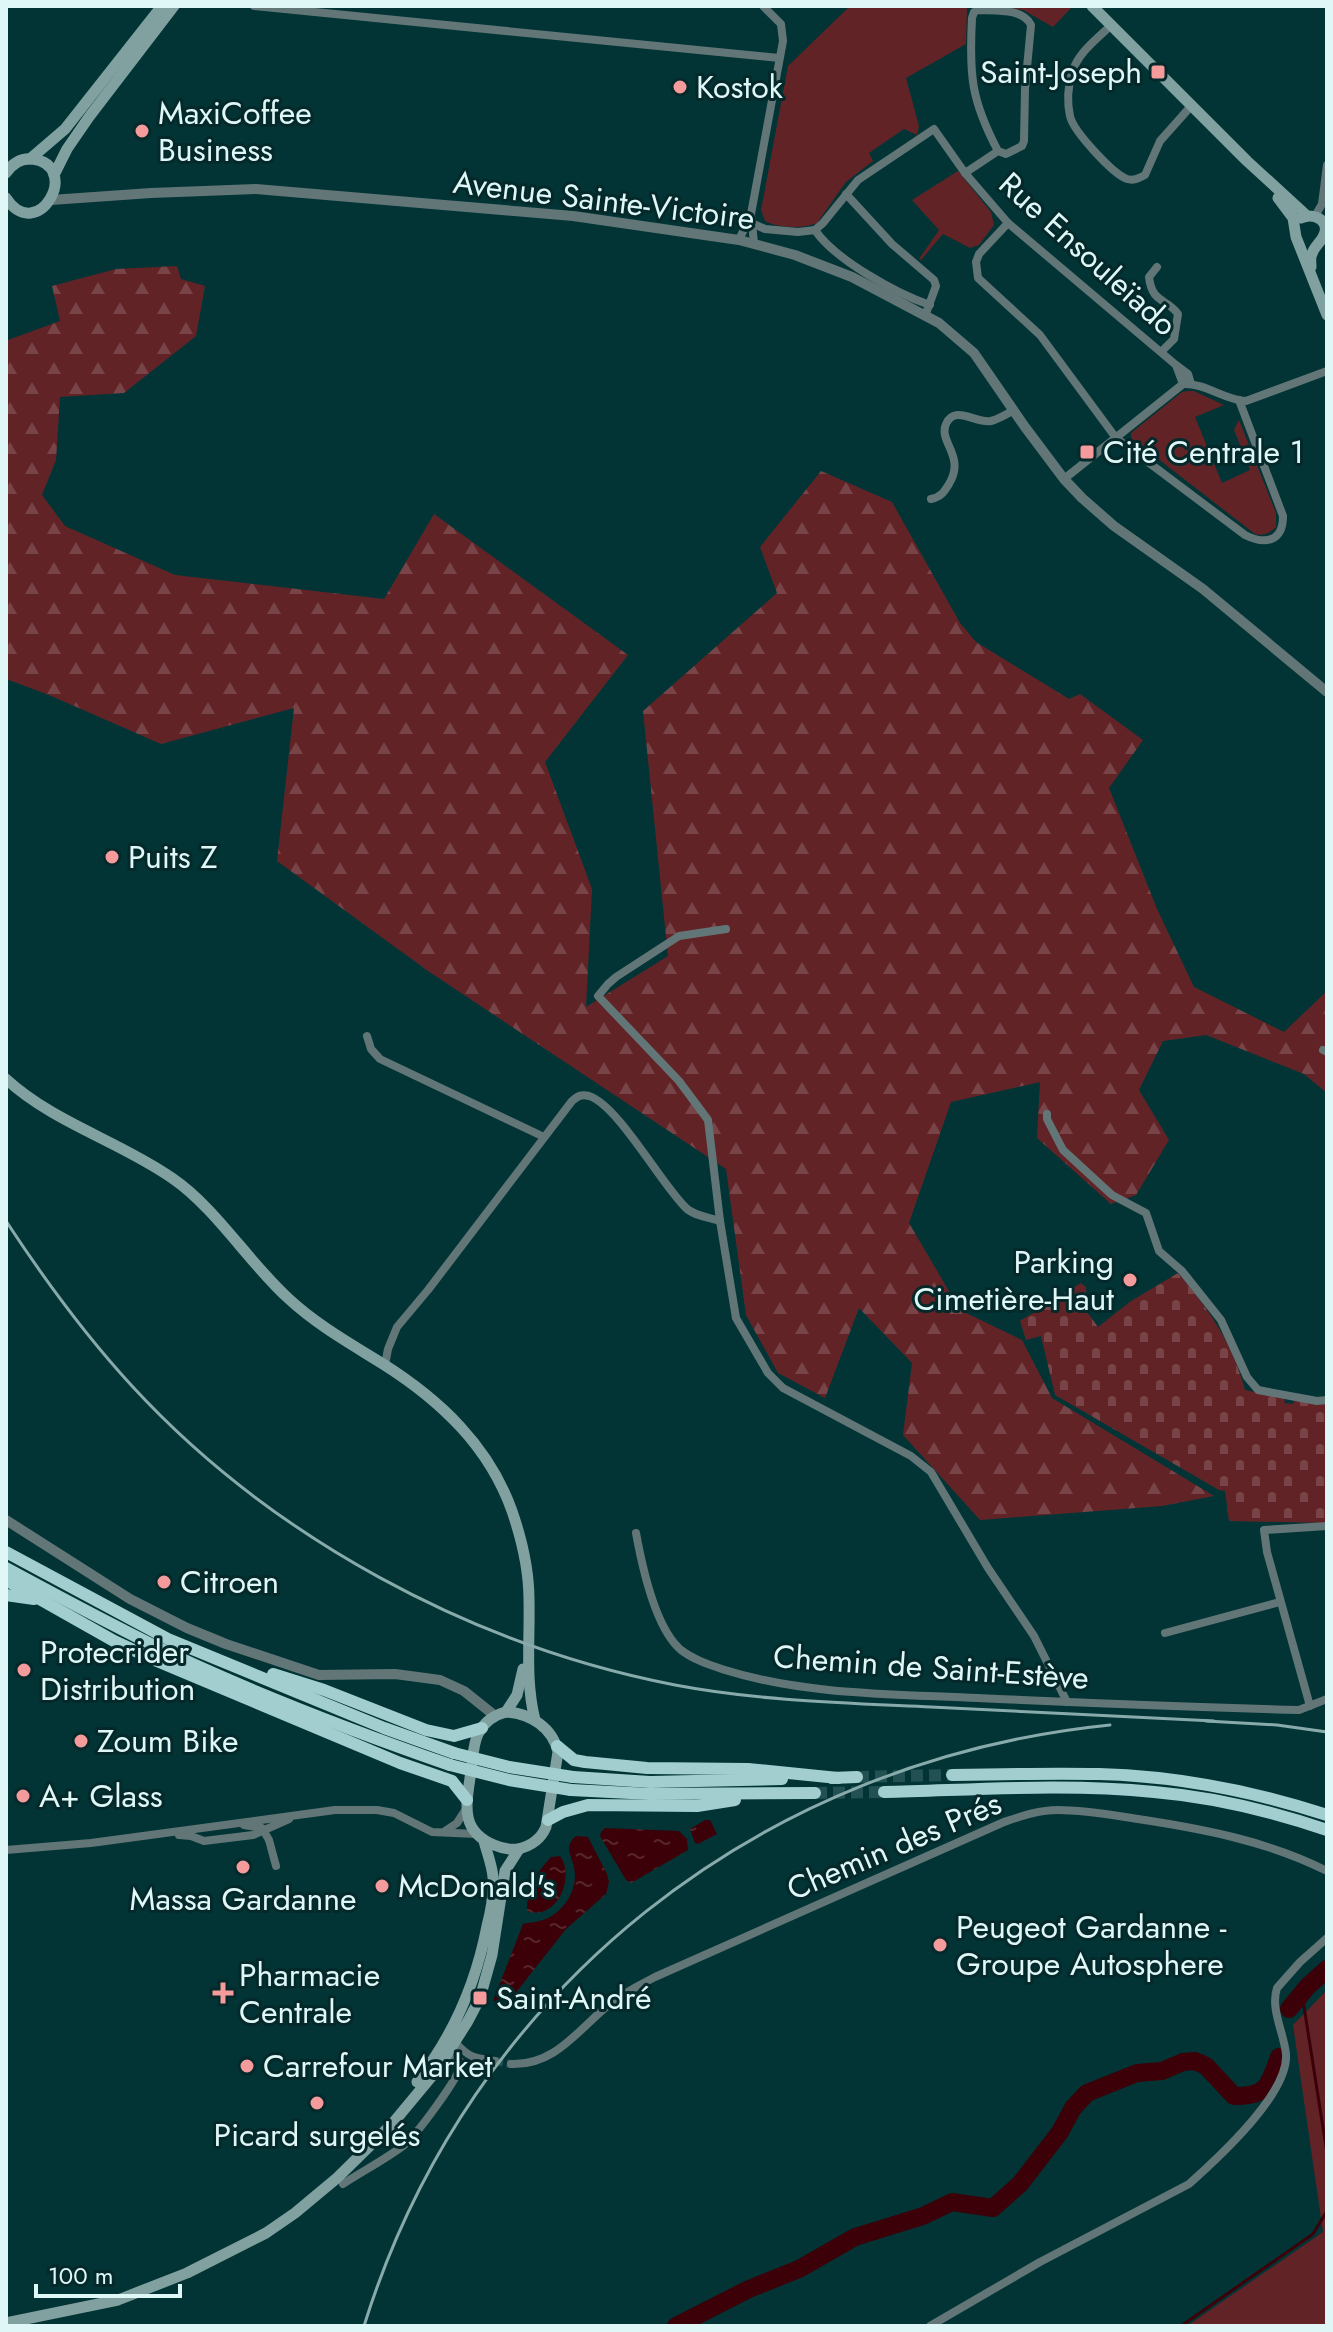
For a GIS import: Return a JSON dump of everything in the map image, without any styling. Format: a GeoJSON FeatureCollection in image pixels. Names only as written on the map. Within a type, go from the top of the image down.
{"type":"FeatureCollection","features":[{"type":"Feature","properties":{"kind":"highway"},"geometry":{"type":"LineString","coordinates":[[6,1552],[149,1630],[452,1759],[509,1780],[572,1783],[857,1777]]}},
{"type":"Feature","properties":{"kind":"highway"},"geometry":{"type":"LineString","coordinates":[[6,1568],[185,1660],[368,1736],[452,1759]]}},
{"type":"Feature","properties":{"kind":"highway"},"geometry":{"type":"LineString","coordinates":[[6,1580],[114,1641],[157,1661],[360,1747],[452,1781],[466,1804]]}},
{"type":"Feature","properties":{"kind":"highway"},"geometry":{"type":"LineString","coordinates":[[6,1595],[46,1602]]}},
{"type":"Feature","properties":{"kind":"highway"},"geometry":{"type":"LineString","coordinates":[[199,1651],[324,1690],[426,1730],[454,1736],[482,1728]]}},
{"type":"Feature","properties":{"kind":"highway"},"geometry":{"type":"LineString","coordinates":[[557,1746],[574,1760],[585,1762],[647,1768],[748,1769],[838,1778]]}},
{"type":"Feature","properties":{"kind":"highway"},"geometry":{"type":"LineString","coordinates":[[952,1775],[1099,1774],[1143,1777],[1212,1785],[1327,1815]]}},
{"type":"Feature","properties":{"kind":"highway"},"geometry":{"type":"LineString","coordinates":[[572,1783],[650,1794],[815,1793]]}},
{"type":"Feature","properties":{"kind":"highway"},"geometry":{"type":"LineString","coordinates":[[884,1792],[1069,1788],[1155,1792],[1243,1805],[1327,1830]]}},
{"type":"Feature","properties":{"kind":"highway"},"geometry":{"type":"LineString","coordinates":[[548,1820],[588,1805],[697,1806],[777,1794]]}},
{"type":"Feature","properties":{"kind":"highway"},"geometry":{"type":"LineString","coordinates":[[1294,1804],[1327,1807]]}},
{"type":"Feature","properties":{"kind":"main road"},"geometry":{"type":"LineString","coordinates":[[30,159],[65,129],[162,6]]}},
{"type":"Feature","properties":{"kind":"main road"},"geometry":{"type":"LineString","coordinates":[[6,198],[14,207],[27,212],[41,210],[51,200],[67,149],[174,6]]}},
{"type":"Feature","properties":{"kind":"main road"},"geometry":{"type":"LineString","coordinates":[[1082,6],[1106,30],[1123,39]]}},
{"type":"Feature","properties":{"kind":"main road"},"geometry":{"type":"LineString","coordinates":[[1092,6],[1247,161],[1286,206],[1327,315]]}},
{"type":"Feature","properties":{"kind":"main road"},"geometry":{"type":"LineString","coordinates":[[7,171],[21,160],[30,159],[44,164],[55,182]]}},
{"type":"Feature","properties":{"kind":"main road"},"geometry":{"type":"LineString","coordinates":[[1247,161],[1311,215],[1320,218],[1324,235],[1312,253],[1311,272]]}},
{"type":"Feature","properties":{"kind":"main road"},"geometry":{"type":"LineString","coordinates":[[1295,227],[1301,218],[1311,215]]}},
{"type":"Feature","properties":{"kind":"main road"},"geometry":{"type":"LineString","coordinates":[[1299,241],[1308,245],[1324,235]]}},
{"type":"Feature","properties":{"kind":"main road"},"geometry":{"type":"LineString","coordinates":[[6,1079],[53,1113],[153,1165],[176,1181],[196,1198],[301,1311],[413,1383],[449,1413],[470,1437],[502,1487],[521,1538],[526,1563],[528,1680],[535,1720]]}},
{"type":"Feature","properties":{"kind":"main road"},"geometry":{"type":"LineString","coordinates":[[347,2167],[430,2065],[461,2012],[479,1963],[490,1914],[493,1877],[480,1838],[468,1821],[466,1804],[476,1741],[482,1728],[500,1714],[520,1685],[529,1625]]}},
{"type":"Feature","properties":{"kind":"main road"},"geometry":{"type":"LineString","coordinates":[[480,1838],[499,1847],[519,1849],[534,1843],[543,1834],[548,1820],[557,1746],[535,1720],[522,1714],[500,1714]]}},
{"type":"Feature","properties":{"kind":"main road"},"geometry":{"type":"LineString","coordinates":[[6,2323],[118,2300],[187,2273],[266,2233],[317,2195],[393,2123],[456,2043],[480,1998],[492,1955],[505,1871],[519,1849]]}},
{"type":"Feature","properties":{"kind":"street"},"geometry":{"type":"LineString","coordinates":[[254,6],[779,58]]}},
{"type":"Feature","properties":{"kind":"street"},"geometry":{"type":"LineString","coordinates":[[739,240],[750,219],[783,41],[781,24],[763,6]]}},
{"type":"Feature","properties":{"kind":"street"},"geometry":{"type":"LineString","coordinates":[[978,10],[1022,14],[1031,25],[1024,141],[1022,146],[1006,154],[998,151],[982,120],[973,89],[972,18],[978,10]]}},
{"type":"Feature","properties":{"kind":"street"},"geometry":{"type":"LineString","coordinates":[[1106,30],[1085,50],[1072,70],[1068,87],[1070,117],[1082,139],[1122,176],[1135,180],[1145,175],[1160,141],[1192,105]]}},
{"type":"Feature","properties":{"kind":"street","name":"Rue Ensouleïado"},"geometry":{"type":"LineString","coordinates":[[815,230],[864,175],[934,129],[965,173],[1008,223],[1188,374],[1187,384]]}},
{"type":"Feature","properties":{"kind":"street"},"geometry":{"type":"LineString","coordinates":[[965,173],[998,151]]}},
{"type":"Feature","properties":{"kind":"street"},"geometry":{"type":"LineString","coordinates":[[1311,215],[1322,204],[1327,165]]}},
{"type":"Feature","properties":{"kind":"street","name":"Avenue Sainte-Victoire"},"geometry":{"type":"LineString","coordinates":[[55,182],[91,196]]}},
{"type":"Feature","properties":{"kind":"street","name":"Avenue Sainte-Victoire"},"geometry":{"type":"LineString","coordinates":[[51,200],[256,189],[573,216],[739,240],[795,255],[852,277],[939,323],[974,353],[1064,479],[1082,498],[1114,526],[1203,589],[1327,692]]}},
{"type":"Feature","properties":{"kind":"street"},"geometry":{"type":"LineString","coordinates":[[846,194],[892,244],[934,280],[936,286],[925,316]]}},
{"type":"Feature","properties":{"kind":"street"},"geometry":{"type":"LineString","coordinates":[[750,219],[765,229],[815,230],[824,243],[897,292],[930,305]]}},
{"type":"Feature","properties":{"kind":"street"},"geometry":{"type":"LineString","coordinates":[[750,219],[754,243]]}},
{"type":"Feature","properties":{"kind":"street"},"geometry":{"type":"LineString","coordinates":[[1008,223],[979,254],[976,262],[978,278],[1040,335],[1116,438],[1245,535],[1257,541],[1274,539],[1283,523],[1283,516],[1239,400]]}},
{"type":"Feature","properties":{"kind":"street"},"geometry":{"type":"LineString","coordinates":[[1157,267],[1149,277],[1149,283],[1156,297],[1173,307],[1178,314],[1174,339],[1162,351]]}},
{"type":"Feature","properties":{"kind":"street"},"geometry":{"type":"LineString","coordinates":[[1064,479],[1187,384],[1239,400],[1253,399],[1327,371]]}},
{"type":"Feature","properties":{"kind":"street"},"geometry":{"type":"LineString","coordinates":[[931,499],[939,497],[953,478],[955,457],[946,439],[947,421],[963,414],[990,421],[1014,410]]}},
{"type":"Feature","properties":{"kind":"street"},"geometry":{"type":"LineString","coordinates":[[726,929],[679,936],[616,977],[598,996],[679,1081],[708,1120],[736,1318],[768,1373],[793,1394],[911,1456],[931,1472],[992,1575],[1041,1647],[1067,1702]]}},
{"type":"Feature","properties":{"kind":"street"},"geometry":{"type":"LineString","coordinates":[[367,1036],[371,1049],[380,1059],[544,1137]]}},
{"type":"Feature","properties":{"kind":"street"},"geometry":{"type":"LineString","coordinates":[[385,1365],[397,1327],[572,1101],[583,1095],[597,1101],[627,1131],[687,1209],[720,1221]]}},
{"type":"Feature","properties":{"kind":"street"},"geometry":{"type":"LineString","coordinates":[[1047,1114],[1063,1150],[1112,1195],[1146,1213],[1159,1251],[1182,1271],[1221,1320],[1247,1377],[1258,1390],[1317,1401],[1327,1400]]}},
{"type":"Feature","properties":{"kind":"street"},"geometry":{"type":"LineString","coordinates":[[6,1520],[130,1599],[226,1644],[319,1675],[395,1674],[440,1680],[500,1714]]}},
{"type":"Feature","properties":{"kind":"street"},"geometry":{"type":"LineString","coordinates":[[1310,1706],[1280,1602],[1264,1530],[1327,1526]]}},
{"type":"Feature","properties":{"kind":"street","name":"Chemin de Saint-Estève"},"geometry":{"type":"LineString","coordinates":[[636,1533],[644,1574],[664,1627],[682,1651],[708,1664],[764,1681],[884,1693],[1299,1710],[1327,1699]]}},
{"type":"Feature","properties":{"kind":"street"},"geometry":{"type":"LineString","coordinates":[[1165,1633],[1280,1602]]}},
{"type":"Feature","properties":{"kind":"street"},"geometry":{"type":"LineString","coordinates":[[440,1833],[454,1825],[466,1804]]}},
{"type":"Feature","properties":{"kind":"street"},"geometry":{"type":"LineString","coordinates":[[6,1850],[91,1843],[335,1810],[394,1813],[440,1833],[480,1838]]}},
{"type":"Feature","properties":{"kind":"street","name":"Chemin des Prés"},"geometry":{"type":"LineString","coordinates":[[511,2064],[539,2061],[550,2055],[613,2001],[655,1977],[1004,1822],[1034,1812],[1092,1812],[1188,1827],[1282,1851],[1327,1871]]}},
{"type":"Feature","properties":{"kind":"street"},"geometry":{"type":"LineString","coordinates":[[163,1833],[191,1836],[204,1841],[253,1835],[300,1815]]}},
{"type":"Feature","properties":{"kind":"street"},"geometry":{"type":"LineString","coordinates":[[233,1824],[263,1830],[276,1866]]}},
{"type":"Feature","properties":{"kind":"street"},"geometry":{"type":"LineString","coordinates":[[930,2326],[1040,2262],[1189,2184],[1209,2166],[1261,2111],[1282,2077],[1286,2051],[1275,1993],[1300,1962],[1327,1938]]}},
{"type":"Feature","properties":{"kind":"street"},"geometry":{"type":"LineString","coordinates":[[456,2043],[472,2058],[495,2061]]}},
{"type":"Feature","properties":{"kind":"street"},"geometry":{"type":"LineString","coordinates":[[343,2184],[406,2144],[462,2067],[458,2059],[445,2059]]}},
{"type":"Feature","properties":{"kind":"green space"},"geometry":{"type":"Polygon","coordinates":[[[850,6],[967,6],[966,44],[906,78],[919,126],[917,135],[904,129],[869,153],[873,161],[846,182],[817,223],[798,227],[770,223],[765,221],[761,210],[788,66],[850,6]]]}},
{"type":"Feature","properties":{"kind":"green space"},"geometry":{"type":"Polygon","coordinates":[[[992,6],[1072,7],[1053,27],[1023,10],[992,6]]]}},
{"type":"Feature","properties":{"kind":"green space"},"geometry":{"type":"Polygon","coordinates":[[[958,171],[991,212],[994,225],[979,245],[970,248],[943,234],[921,260],[939,230],[912,200],[958,171]]]}},
{"type":"Feature","properties":{"kind":"green space"},"geometry":{"type":"Polygon","coordinates":[[[177,266],[181,279],[205,286],[196,336],[124,393],[60,397],[56,460],[42,495],[65,526],[175,575],[384,599],[434,514],[628,655],[545,762],[592,889],[586,1007],[668,956],[643,711],[777,593],[760,547],[821,471],[892,502],[960,623],[976,642],[1069,699],[1080,694],[1143,740],[1109,788],[1157,909],[1194,987],[1284,1032],[1327,991],[1327,1093],[1304,1074],[1206,1035],[1163,1041],[1139,1090],[1169,1140],[1136,1195],[1111,1204],[1037,1138],[1040,1082],[951,1102],[909,1223],[960,1310],[1022,1340],[1052,1398],[1214,1496],[1162,1506],[980,1520],[903,1435],[912,1363],[859,1308],[825,1398],[778,1373],[746,1315],[726,1169],[428,971],[277,861],[294,708],[161,744],[6,679],[6,338],[8,340],[60,321],[52,286],[116,269],[177,266]]]}},
{"type":"Feature","properties":{"kind":"green space"},"geometry":{"type":"Polygon","coordinates":[[[1194,391],[1224,405],[1195,417],[1222,483],[1250,470],[1234,430],[1239,420],[1276,513],[1276,527],[1269,533],[1255,534],[1131,438],[1131,433],[1182,392],[1194,391]]]}},
{"type":"Feature","properties":{"kind":"green space"},"geometry":{"type":"Polygon","coordinates":[[[1178,1273],[1218,1327],[1234,1357],[1245,1390],[1284,1398],[1285,1403],[1293,1404],[1295,1400],[1327,1403],[1327,1523],[1229,1521],[1225,1491],[1055,1395],[1041,1336],[1026,1340],[1020,1321],[1081,1283],[1086,1287],[1087,1312],[1098,1327],[1131,1301],[1178,1273]]]}},
{"type":"Feature","properties":{"kind":"green space"},"geometry":{"type":"Polygon","coordinates":[[[1327,1990],[1327,2326],[1187,2326],[1323,2232],[1293,2025],[1327,1990]]]}},
{"type":"Feature","properties":{"kind":"water"},"geometry":{"type":"Polygon","coordinates":[[[710,1820],[717,1834],[695,1843],[690,1829],[710,1820]]]}},
{"type":"Feature","properties":{"kind":"water"},"geometry":{"type":"Polygon","coordinates":[[[605,1828],[679,1831],[687,1839],[688,1850],[631,1883],[626,1880],[600,1836],[605,1828]]]}},
{"type":"Feature","properties":{"kind":"water"},"geometry":{"type":"Polygon","coordinates":[[[576,1836],[588,1837],[607,1874],[606,1894],[566,1929],[514,1995],[493,2001],[523,1924],[555,1914],[570,1895],[575,1872],[569,1846],[576,1836]]]}},
{"type":"Feature","properties":{"kind":"water"},"geometry":{"type":"Polygon","coordinates":[[[560,1856],[566,1875],[560,1896],[547,1910],[537,1913],[527,1911],[528,1894],[536,1875],[551,1857],[560,1856]]]}},
{"type":"Feature","properties":{"kind":"waterway"},"geometry":{"type":"LineString","coordinates":[[1289,2009],[1327,1969]]}},
{"type":"Feature","properties":{"kind":"waterway"},"geometry":{"type":"LineString","coordinates":[[1302,1994],[1327,2153]]}},
{"type":"Feature","properties":{"kind":"waterway"},"geometry":{"type":"LineString","coordinates":[[676,2326],[749,2289],[799,2269],[855,2237],[923,2216],[952,2202],[993,2208],[1020,2184],[1087,2093],[1137,2073],[1162,2071],[1183,2062],[1195,2061],[1206,2066],[1234,2096],[1245,2096],[1265,2087],[1279,2057]]}},
{"type":"Feature","properties":{"kind":"waterway"},"geometry":{"type":"LineString","coordinates":[[1181,2326],[1313,2234],[1327,2211]]}},
{"type":"Feature","properties":{"kind":"tunnel"},"geometry":{"type":"LineString","coordinates":[[857,1777],[952,1775]]}},
{"type":"Feature","properties":{"kind":"tunnel"},"geometry":{"type":"LineString","coordinates":[[815,1793],[884,1792]]}},
{"type":"Feature","properties":{"kind":"tunnel"},"geometry":{"type":"LineString","coordinates":[[495,2061],[511,2064]]}},
{"type":"Feature","properties":{"kind":"railway"},"geometry":{"type":"LineString","coordinates":[[6,1221],[98,1347],[187,1441],[248,1491],[312,1537],[380,1578],[451,1613],[525,1643],[599,1667],[707,1690],[835,1702],[1214,1721]]}},
{"type":"Feature","properties":{"kind":"railway"},"geometry":{"type":"LineString","coordinates":[[1206,1721],[1277,1725],[1327,1732]]}},
{"type":"Feature","properties":{"kind":"railway"},"geometry":{"type":"LineString","coordinates":[[364,2326],[412,2205],[476,2094],[554,1997],[646,1912],[748,1841],[861,1786],[982,1747],[1110,1725]]}},
{"type":"Feature","properties":{"kind":"place","name":"Saint-Joseph"},"geometry":{"type":"Point","coordinates":[1158,72]}},
{"type":"Feature","properties":{"kind":"place","name":"Kostok"},"geometry":{"type":"Point","coordinates":[680,87]}},
{"type":"Feature","properties":{"kind":"place","name":"MaxiCoffee Business"},"geometry":{"type":"Point","coordinates":[142,131]}},
{"type":"Feature","properties":{"kind":"place","name":"Cité Centrale 1"},"geometry":{"type":"Point","coordinates":[1087,452]}},
{"type":"Feature","properties":{"kind":"place","name":"Puits Z"},"geometry":{"type":"Point","coordinates":[112,857]}},
{"type":"Feature","properties":{"kind":"place","name":"Parking Cimetière-Haut"},"geometry":{"type":"Point","coordinates":[1130,1280]}},
{"type":"Feature","properties":{"kind":"place","name":"Citroen"},"geometry":{"type":"Point","coordinates":[164,1582]}},
{"type":"Feature","properties":{"kind":"place","name":"Protecrider Distribution"},"geometry":{"type":"Point","coordinates":[24,1670]}},
{"type":"Feature","properties":{"kind":"place","name":"Zoum Bike"},"geometry":{"type":"Point","coordinates":[81,1741]}},
{"type":"Feature","properties":{"kind":"place","name":"A+ Glass"},"geometry":{"type":"Point","coordinates":[23,1796]}},
{"type":"Feature","properties":{"kind":"place","name":"Massa Gardanne"},"geometry":{"type":"Point","coordinates":[243,1867]}},
{"type":"Feature","properties":{"kind":"place","name":"McDonald's"},"geometry":{"type":"Point","coordinates":[382,1886]}},
{"type":"Feature","properties":{"kind":"place","name":"Peugeot Gardanne - Groupe Autosphere"},"geometry":{"type":"Point","coordinates":[940,1945]}},
{"type":"Feature","properties":{"kind":"place","name":"Pharmacie Centrale"},"geometry":{"type":"Point","coordinates":[223,1993]}},
{"type":"Feature","properties":{"kind":"place","name":"Saint-André"},"geometry":{"type":"Point","coordinates":[480,1998]}},
{"type":"Feature","properties":{"kind":"place","name":"Carrefour Market"},"geometry":{"type":"Point","coordinates":[247,2066]}},
{"type":"Feature","properties":{"kind":"place","name":"Picard surgelés"},"geometry":{"type":"Point","coordinates":[317,2103]}}]}
